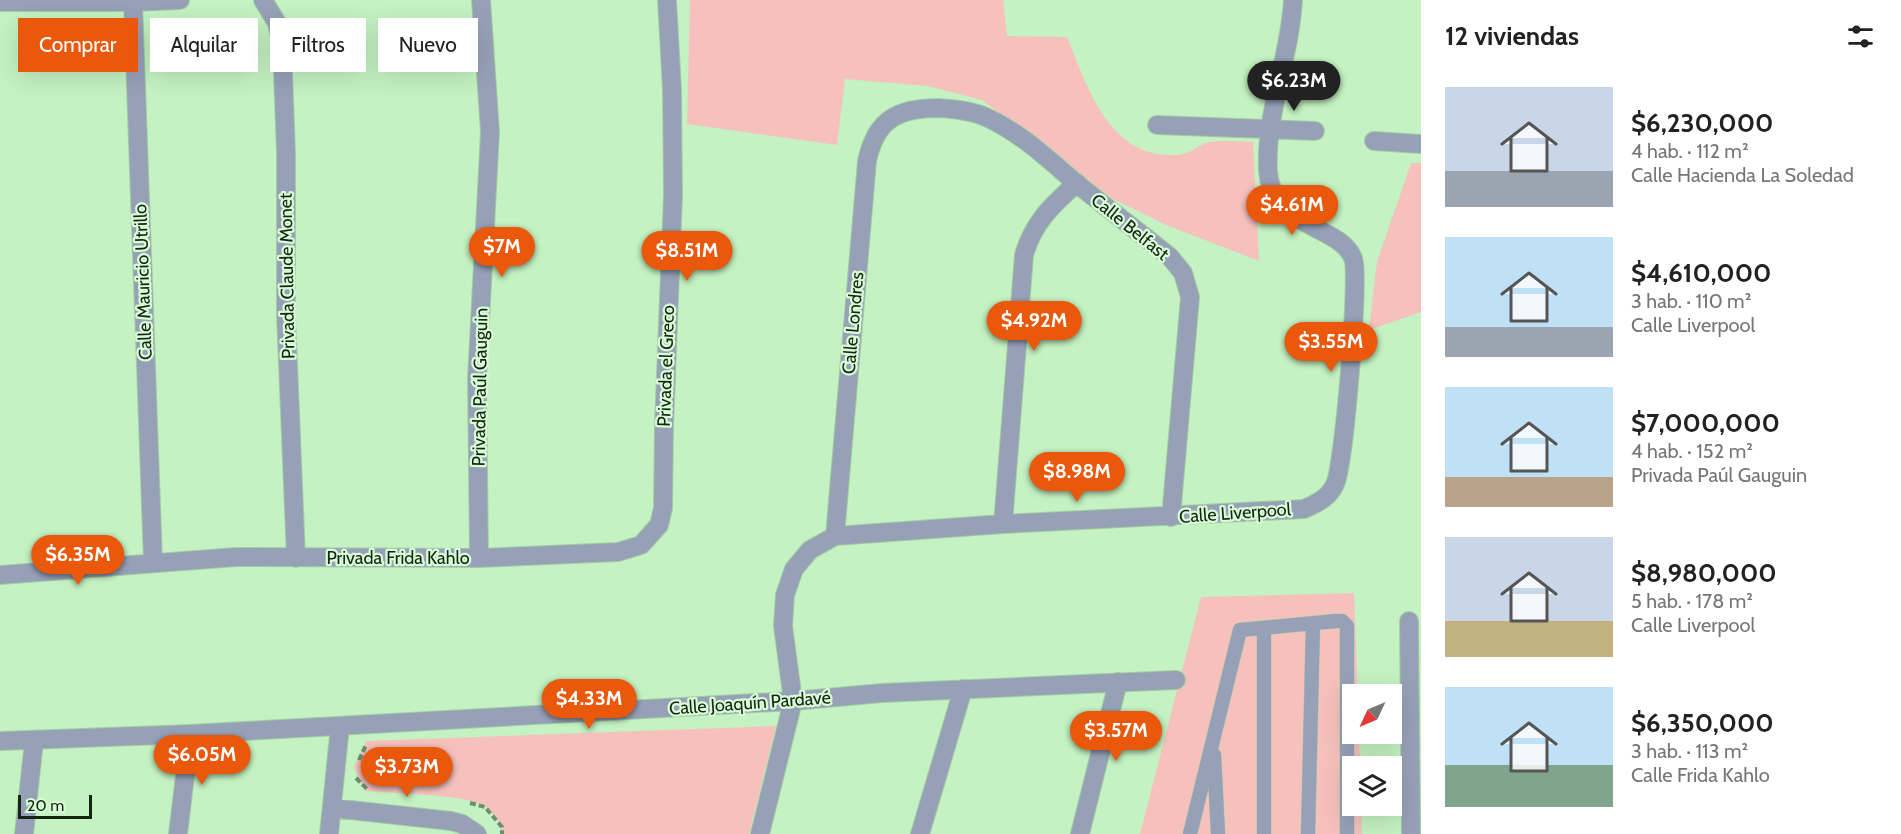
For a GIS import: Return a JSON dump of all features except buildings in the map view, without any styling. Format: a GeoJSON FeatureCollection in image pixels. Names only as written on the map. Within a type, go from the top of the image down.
{"type":"FeatureCollection","features":[{"type":"Feature","properties":{"kind":"street"},"geometry":{"type":"LineString","coordinates":[[0,2],[180,0]]}},
{"type":"Feature","properties":{"kind":"street","name":"Privada Claude Monet"},"geometry":{"type":"LineString","coordinates":[[263,0],[277,23],[282,46],[286,153],[286,315],[296,558]]}},
{"type":"Feature","properties":{"kind":"street","name":"Privada Paúl Gauguin"},"geometry":{"type":"LineString","coordinates":[[479,558],[477,378],[490,132],[481,0]]}},
{"type":"Feature","properties":{"kind":"street","name":"Privada el Greco"},"geometry":{"type":"LineString","coordinates":[[641,545],[659,525],[663,508],[673,195],[672,90],[667,0]]}},
{"type":"Feature","properties":{"kind":"street","name":"Calle Liverpool"},"geometry":{"type":"LineString","coordinates":[[835,536],[1003,524],[1171,518],[1304,509],[1320,502],[1330,493],[1340,468],[1356,267],[1347,249],[1291,214],[1278,201],[1268,171],[1271,128],[1293,0]]}},
{"type":"Feature","properties":{"kind":"street","name":"Calle Mauricio Utrillo"},"geometry":{"type":"LineString","coordinates":[[133,2],[153,562]]}},
{"type":"Feature","properties":{"kind":"street","name":"Calle Belfast"},"geometry":{"type":"LineString","coordinates":[[891,118],[906,111],[925,108],[954,109],[986,116],[1022,136],[1170,257],[1183,273],[1190,297],[1171,518]]}},
{"type":"Feature","properties":{"kind":"street","name":"Calle Londres"},"geometry":{"type":"LineString","coordinates":[[835,536],[867,161],[871,142],[891,118]]}},
{"type":"Feature","properties":{"kind":"street"},"geometry":{"type":"LineString","coordinates":[[1157,125],[1315,131]]}},
{"type":"Feature","properties":{"kind":"street"},"geometry":{"type":"LineString","coordinates":[[1374,141],[1421,144]]}},
{"type":"Feature","properties":{"kind":"street"},"geometry":{"type":"LineString","coordinates":[[1003,524],[1024,255],[1030,235],[1040,219],[1077,183]]}},
{"type":"Feature","properties":{"kind":"street"},"geometry":{"type":"LineString","coordinates":[[760,834],[793,701],[783,626],[785,595],[794,569],[810,550],[835,536]]}},
{"type":"Feature","properties":{"kind":"street","name":"Privada Frida Kahlo"},"geometry":{"type":"LineString","coordinates":[[0,575],[236,557],[479,558],[618,552],[641,545]]}},
{"type":"Feature","properties":{"kind":"street"},"geometry":{"type":"LineString","coordinates":[[1409,621],[1411,834]]}},
{"type":"Feature","properties":{"kind":"street","name":"Calle Joaquín Pardavé"},"geometry":{"type":"LineString","coordinates":[[0,741],[190,734],[793,701],[963,689],[1176,680]]}},
{"type":"Feature","properties":{"kind":"street"},"geometry":{"type":"LineString","coordinates":[[1080,834],[1118,682]]}},
{"type":"Feature","properties":{"kind":"street"},"geometry":{"type":"LineString","coordinates":[[920,834],[963,689]]}},
{"type":"Feature","properties":{"kind":"street"},"geometry":{"type":"LineString","coordinates":[[329,834],[340,726]]}},
{"type":"Feature","properties":{"kind":"street"},"geometry":{"type":"LineString","coordinates":[[178,834],[190,734]]}},
{"type":"Feature","properties":{"kind":"street"},"geometry":{"type":"LineString","coordinates":[[24,834],[34,741]]}},
{"type":"Feature","properties":{"kind":"street"},"geometry":{"type":"LineString","coordinates":[[332,808],[451,821],[470,828],[477,834]]}},
{"type":"Feature","properties":{"kind":"lane"},"geometry":{"type":"LineString","coordinates":[[1190,834],[1240,630],[1342,621],[1347,626],[1347,834]]}},
{"type":"Feature","properties":{"kind":"lane"},"geometry":{"type":"LineString","coordinates":[[1308,834],[1313,623]]}},
{"type":"Feature","properties":{"kind":"lane"},"geometry":{"type":"LineString","coordinates":[[1264,628],[1264,834]]}},
{"type":"Feature","properties":{"kind":"lane"},"geometry":{"type":"LineString","coordinates":[[1213,741],[1218,834]]}},
{"type":"Feature","properties":{"kind":"path"},"geometry":{"type":"LineString","coordinates":[[358,765],[364,746],[372,744]]}},
{"type":"Feature","properties":{"kind":"shaded area"},"geometry":{"type":"Polygon","coordinates":[[[690,0],[1003,0],[1007,36],[1067,37],[1083,78],[1104,117],[1118,133],[1134,145],[1154,153],[1177,155],[1211,142],[1253,142],[1259,261],[1166,225],[1113,199],[982,100],[928,86],[845,79],[837,145],[687,124],[690,0]]]}},
{"type":"Feature","properties":{"kind":"shaded area"},"geometry":{"type":"Polygon","coordinates":[[[1411,163],[1421,163],[1421,312],[1369,330],[1377,262],[1411,163]]]}},
{"type":"Feature","properties":{"kind":"shaded area"},"geometry":{"type":"Polygon","coordinates":[[[1354,593],[1358,684],[1342,684],[1342,744],[1359,744],[1360,756],[1342,756],[1342,816],[1361,816],[1362,834],[1140,834],[1201,597],[1354,593]]]}},
{"type":"Feature","properties":{"kind":"shaded area"},"geometry":{"type":"Polygon","coordinates":[[[776,726],[749,834],[502,834],[494,815],[486,807],[463,799],[365,791],[354,767],[366,741],[776,726]]]}}]}
